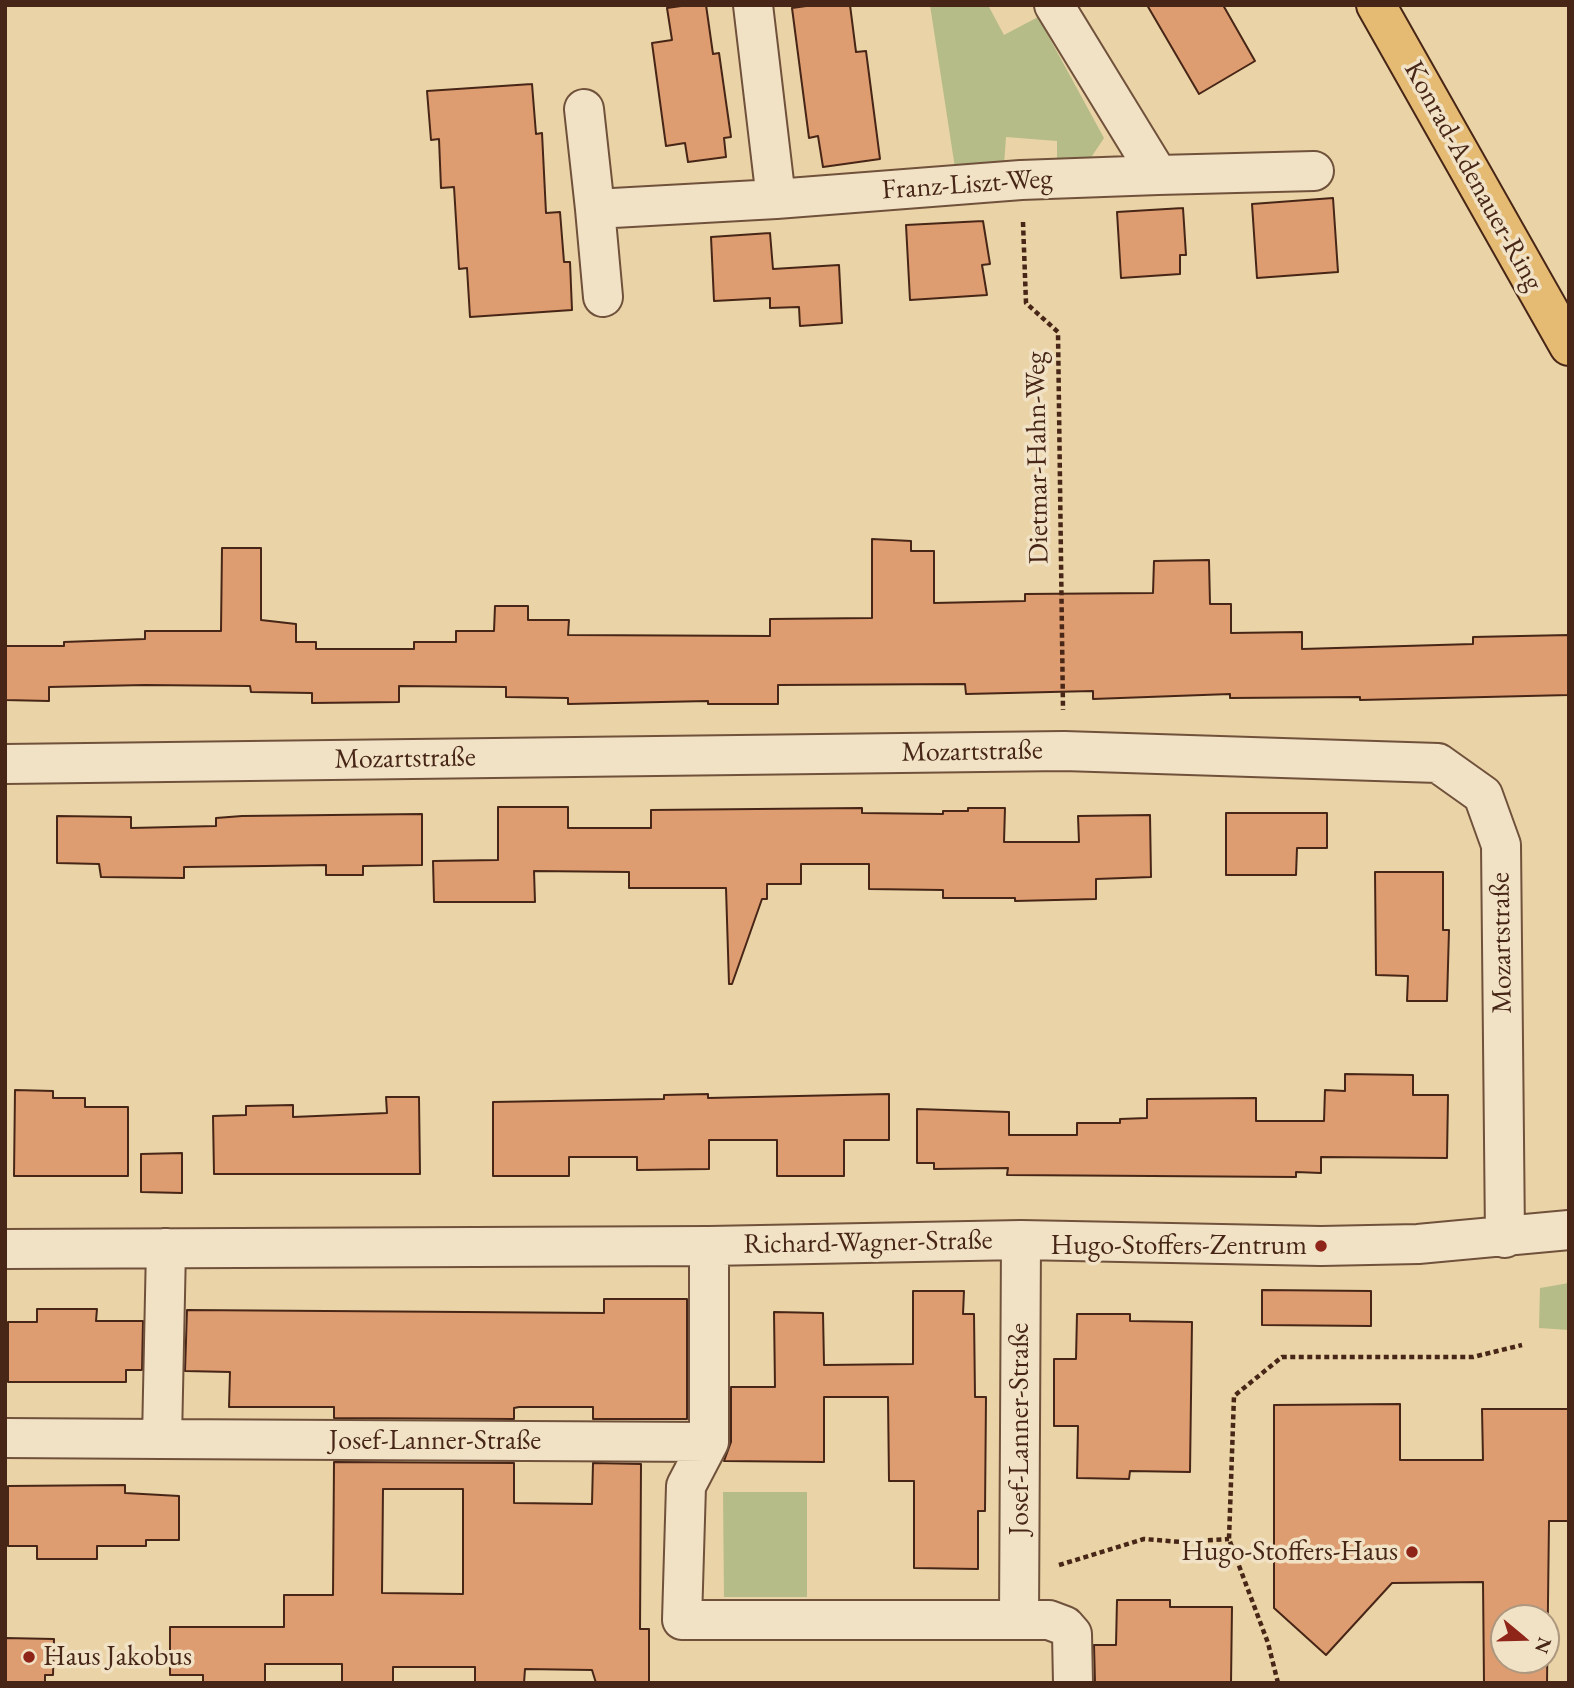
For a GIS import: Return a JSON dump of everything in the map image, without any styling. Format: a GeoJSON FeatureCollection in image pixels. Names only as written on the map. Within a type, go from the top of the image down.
{"type":"FeatureCollection","features":[{"type":"Feature","properties":{"kind":"main road","name":"Konrad-Adenauer-Ring"},"geometry":{"type":"LineString","coordinates":[[1376,5],[1569,346]]}},
{"type":"Feature","properties":{"kind":"street"},"geometry":{"type":"LineString","coordinates":[[753,5],[776,199]]}},
{"type":"Feature","properties":{"kind":"street"},"geometry":{"type":"LineString","coordinates":[[1054,5],[1158,175]]}},
{"type":"Feature","properties":{"kind":"street"},"geometry":{"type":"LineString","coordinates":[[584,109],[603,297]]}},
{"type":"Feature","properties":{"kind":"street","name":"Franz-Liszt-Weg"},"geometry":{"type":"LineString","coordinates":[[595,209],[776,199],[1021,180],[1314,171]]}},
{"type":"Feature","properties":{"kind":"street","name":"Mozartstraße"},"geometry":{"type":"LineString","coordinates":[[5,764],[1064,751],[1438,763],[1483,795],[1501,845],[1505,1238]]}},
{"type":"Feature","properties":{"kind":"street","name":"Richard-Wagner-Straße"},"geometry":{"type":"LineString","coordinates":[[5,1249],[709,1246],[1021,1240],[1321,1246],[1505,1238],[1569,1230]]}},
{"type":"Feature","properties":{"kind":"street","name":"Josef-Lanner-Straße"},"geometry":{"type":"LineString","coordinates":[[1019,1619],[1021,1240]]}},
{"type":"Feature","properties":{"kind":"street"},"geometry":{"type":"LineString","coordinates":[[709,1246],[709,1442],[686,1486],[682,1620],[1058,1621],[1072,1634],[1073,1683]]}},
{"type":"Feature","properties":{"kind":"street"},"geometry":{"type":"LineString","coordinates":[[5,1438],[162,1439],[166,1248]]}},
{"type":"Feature","properties":{"kind":"street","name":"Josef-Lanner-Straße"},"geometry":{"type":"LineString","coordinates":[[162,1439],[709,1442]]}},
{"type":"Feature","properties":{"kind":"path","name":"Dietmar-Hahn-Weg"},"geometry":{"type":"LineString","coordinates":[[1021,180],[1026,303],[1058,332],[1064,751]]}},
{"type":"Feature","properties":{"kind":"path"},"geometry":{"type":"LineString","coordinates":[[1278,1683],[1268,1643],[1229,1539],[1234,1396],[1282,1357],[1472,1357],[1522,1345]]}},
{"type":"Feature","properties":{"kind":"path"},"geometry":{"type":"LineString","coordinates":[[1019,1579],[1144,1539],[1181,1542],[1229,1539]]}},
{"type":"Feature","properties":{"kind":"green space"},"geometry":{"type":"Polygon","coordinates":[[[930,5],[988,5],[1004,35],[1038,17],[1104,138],[1088,162],[1057,159],[1057,141],[1006,137],[1004,165],[955,168],[930,5]]]}},
{"type":"Feature","properties":{"kind":"green space"},"geometry":{"type":"Polygon","coordinates":[[[1569,1283],[1569,1330],[1539,1328],[1540,1288],[1569,1283]]]}},
{"type":"Feature","properties":{"kind":"green space"},"geometry":{"type":"Polygon","coordinates":[[[723,1492],[807,1492],[807,1597],[724,1597],[723,1492]]]}},
{"type":"Feature","properties":{"kind":"building"},"geometry":{"type":"Polygon","coordinates":[[[706,5],[713,54],[719,53],[731,137],[724,138],[726,157],[688,162],[685,143],[666,146],[652,43],[672,40],[667,8],[706,5]]]}},
{"type":"Feature","properties":{"kind":"building"},"geometry":{"type":"Polygon","coordinates":[[[850,5],[856,52],[866,51],[880,159],[823,167],[818,136],[809,138],[792,8],[850,5]]]}},
{"type":"Feature","properties":{"kind":"building"},"geometry":{"type":"Polygon","coordinates":[[[1147,5],[1223,5],[1255,61],[1199,94],[1147,5]]]}},
{"type":"Feature","properties":{"kind":"building"},"geometry":{"type":"Polygon","coordinates":[[[532,84],[536,134],[542,133],[546,213],[560,212],[564,262],[570,262],[572,310],[470,317],[467,268],[459,269],[454,187],[441,188],[439,139],[431,140],[427,91],[532,84]]]}},
{"type":"Feature","properties":{"kind":"building"},"geometry":{"type":"Polygon","coordinates":[[[1333,198],[1338,272],[1257,278],[1252,204],[1333,198]]]}},
{"type":"Feature","properties":{"kind":"building"},"geometry":{"type":"Polygon","coordinates":[[[1183,208],[1186,255],[1180,255],[1180,274],[1121,278],[1117,212],[1183,208]]]}},
{"type":"Feature","properties":{"kind":"building"},"geometry":{"type":"Polygon","coordinates":[[[983,221],[990,264],[982,265],[987,295],[910,300],[906,225],[983,221]]]}},
{"type":"Feature","properties":{"kind":"building"},"geometry":{"type":"Polygon","coordinates":[[[770,233],[773,269],[839,265],[842,323],[800,326],[799,307],[770,308],[770,298],[714,301],[711,237],[770,233]]]}},
{"type":"Feature","properties":{"kind":"building"},"geometry":{"type":"Polygon","coordinates":[[[872,539],[911,541],[911,551],[934,551],[934,603],[1025,601],[1025,594],[1153,593],[1154,561],[1209,560],[1210,604],[1231,604],[1231,633],[1302,632],[1302,649],[1473,644],[1473,637],[1569,635],[1569,695],[1360,700],[1360,697],[1230,698],[1230,694],[1093,699],[1093,691],[966,694],[965,684],[778,685],[778,704],[708,704],[708,701],[568,704],[568,698],[506,697],[506,687],[399,686],[399,702],[312,703],[312,693],[251,692],[250,686],[145,685],[49,687],[49,701],[5,700],[5,646],[64,646],[64,642],[145,639],[145,631],[221,631],[222,548],[261,548],[261,620],[296,624],[296,642],[316,642],[316,649],[414,649],[414,642],[456,642],[456,631],[494,631],[495,606],[528,606],[528,620],[569,620],[568,635],[770,636],[770,619],[872,618],[872,539]]]}},
{"type":"Feature","properties":{"kind":"building"},"geometry":{"type":"Polygon","coordinates":[[[498,807],[568,807],[568,828],[651,828],[651,810],[862,808],[862,813],[943,814],[943,811],[968,811],[968,808],[1005,808],[1004,842],[1079,842],[1078,816],[1150,815],[1151,877],[1096,879],[1096,899],[1015,901],[1015,898],[943,898],[943,890],[869,889],[869,864],[801,864],[801,884],[767,884],[767,899],[762,899],[732,984],[729,984],[726,888],[629,888],[629,872],[534,871],[535,902],[434,902],[433,861],[498,860],[498,807]]]}},
{"type":"Feature","properties":{"kind":"building"},"geometry":{"type":"Polygon","coordinates":[[[1226,813],[1327,813],[1327,848],[1297,848],[1296,875],[1226,875],[1226,813]]]}},
{"type":"Feature","properties":{"kind":"building"},"geometry":{"type":"Polygon","coordinates":[[[422,814],[422,865],[363,866],[363,875],[326,875],[326,865],[184,867],[184,878],[101,877],[99,864],[57,863],[57,816],[131,817],[131,828],[216,826],[216,818],[242,816],[422,814]]]}},
{"type":"Feature","properties":{"kind":"building"},"geometry":{"type":"Polygon","coordinates":[[[1375,872],[1443,872],[1443,930],[1449,930],[1447,1001],[1407,1001],[1408,976],[1376,975],[1375,872]]]}},
{"type":"Feature","properties":{"kind":"building"},"geometry":{"type":"Polygon","coordinates":[[[1345,1074],[1413,1075],[1413,1095],[1448,1095],[1447,1158],[1321,1157],[1321,1173],[1296,1172],[1296,1177],[1007,1175],[1008,1168],[934,1169],[934,1163],[917,1163],[917,1109],[1009,1112],[1009,1135],[1077,1135],[1077,1123],[1120,1123],[1120,1119],[1147,1118],[1147,1099],[1256,1098],[1256,1121],[1324,1121],[1325,1090],[1345,1091],[1345,1074]]]}},
{"type":"Feature","properties":{"kind":"building"},"geometry":{"type":"Polygon","coordinates":[[[15,1090],[53,1091],[53,1098],[85,1098],[85,1107],[128,1107],[128,1176],[14,1176],[15,1090]]]}},
{"type":"Feature","properties":{"kind":"building"},"geometry":{"type":"Polygon","coordinates":[[[708,1094],[708,1098],[889,1094],[889,1140],[844,1140],[844,1176],[777,1176],[777,1140],[709,1140],[709,1169],[637,1170],[637,1157],[569,1157],[569,1176],[493,1176],[493,1102],[664,1099],[664,1095],[708,1094]]]}},
{"type":"Feature","properties":{"kind":"building"},"geometry":{"type":"Polygon","coordinates":[[[386,1097],[419,1097],[420,1174],[214,1174],[213,1116],[246,1115],[246,1106],[293,1105],[293,1117],[387,1113],[386,1097]]]}},
{"type":"Feature","properties":{"kind":"building"},"geometry":{"type":"Polygon","coordinates":[[[182,1153],[182,1193],[141,1192],[141,1154],[182,1153]]]}},
{"type":"Feature","properties":{"kind":"building"},"geometry":{"type":"Polygon","coordinates":[[[1262,1290],[1371,1291],[1371,1326],[1262,1325],[1262,1290]]]}},
{"type":"Feature","properties":{"kind":"building"},"geometry":{"type":"Polygon","coordinates":[[[913,1291],[964,1291],[963,1314],[974,1314],[975,1397],[986,1397],[985,1511],[978,1511],[978,1569],[914,1568],[914,1481],[889,1481],[888,1397],[824,1397],[824,1462],[724,1461],[731,1442],[731,1387],[775,1387],[774,1312],[823,1313],[824,1365],[913,1364],[913,1291]]]}},
{"type":"Feature","properties":{"kind":"building"},"geometry":{"type":"Polygon","coordinates":[[[604,1299],[687,1299],[687,1419],[593,1419],[593,1407],[519,1407],[514,1408],[514,1419],[334,1418],[334,1407],[229,1407],[230,1372],[185,1371],[187,1310],[604,1313],[604,1299]]]}},
{"type":"Feature","properties":{"kind":"building"},"geometry":{"type":"Polygon","coordinates":[[[37,1309],[97,1309],[96,1321],[143,1321],[142,1370],[126,1370],[126,1382],[8,1382],[8,1322],[37,1322],[37,1309]]]}},
{"type":"Feature","properties":{"kind":"building"},"geometry":{"type":"Polygon","coordinates":[[[1077,1314],[1130,1314],[1130,1321],[1192,1322],[1190,1472],[1130,1471],[1129,1479],[1077,1478],[1078,1426],[1054,1426],[1054,1359],[1076,1359],[1077,1314]]]}},
{"type":"Feature","properties":{"kind":"building","name":"Hugo-Stoffers-Haus"},"geometry":{"type":"Polygon","coordinates":[[[1400,1404],[1400,1460],[1483,1460],[1482,1409],[1569,1409],[1569,1521],[1549,1521],[1548,1604],[1490,1604],[1490,1674],[1547,1674],[1547,1683],[1484,1683],[1483,1582],[1392,1583],[1326,1655],[1274,1608],[1274,1405],[1400,1404]]]}},
{"type":"Feature","properties":{"kind":"building"},"geometry":{"type":"Polygon","coordinates":[[[334,1462],[514,1463],[514,1503],[592,1504],[593,1463],[641,1464],[640,1629],[649,1629],[649,1683],[596,1683],[592,1670],[525,1669],[524,1683],[475,1683],[475,1667],[393,1667],[393,1683],[342,1683],[342,1664],[265,1664],[265,1683],[203,1683],[203,1675],[170,1675],[170,1627],[284,1627],[284,1595],[333,1595],[334,1462]],[[383,1489],[382,1593],[463,1594],[463,1489],[383,1489]]]}},
{"type":"Feature","properties":{"kind":"building"},"geometry":{"type":"Polygon","coordinates":[[[125,1485],[125,1493],[179,1496],[179,1540],[146,1540],[146,1546],[97,1546],[97,1559],[37,1559],[37,1546],[8,1546],[8,1486],[125,1485]]]}},
{"type":"Feature","properties":{"kind":"building"},"geometry":{"type":"Polygon","coordinates":[[[1117,1600],[1170,1600],[1170,1607],[1232,1607],[1231,1683],[1095,1683],[1094,1645],[1116,1645],[1117,1600]]]}},
{"type":"Feature","properties":{"kind":"building","name":"Haus Jakobus"},"geometry":{"type":"Polygon","coordinates":[[[5,1638],[54,1639],[53,1675],[45,1675],[45,1683],[5,1683],[5,1638]]]}},
{"type":"Feature","properties":{"kind":"place","name":"Hugo-Stoffers-Zentrum"},"geometry":{"type":"Point","coordinates":[1321,1246]}},
{"type":"Feature","properties":{"kind":"place","name":"Hugo-Stoffers-Haus"},"geometry":{"type":"Point","coordinates":[1412,1552]}},
{"type":"Feature","properties":{"kind":"place","name":"Haus Jakobus"},"geometry":{"type":"Point","coordinates":[29,1657]}}]}
